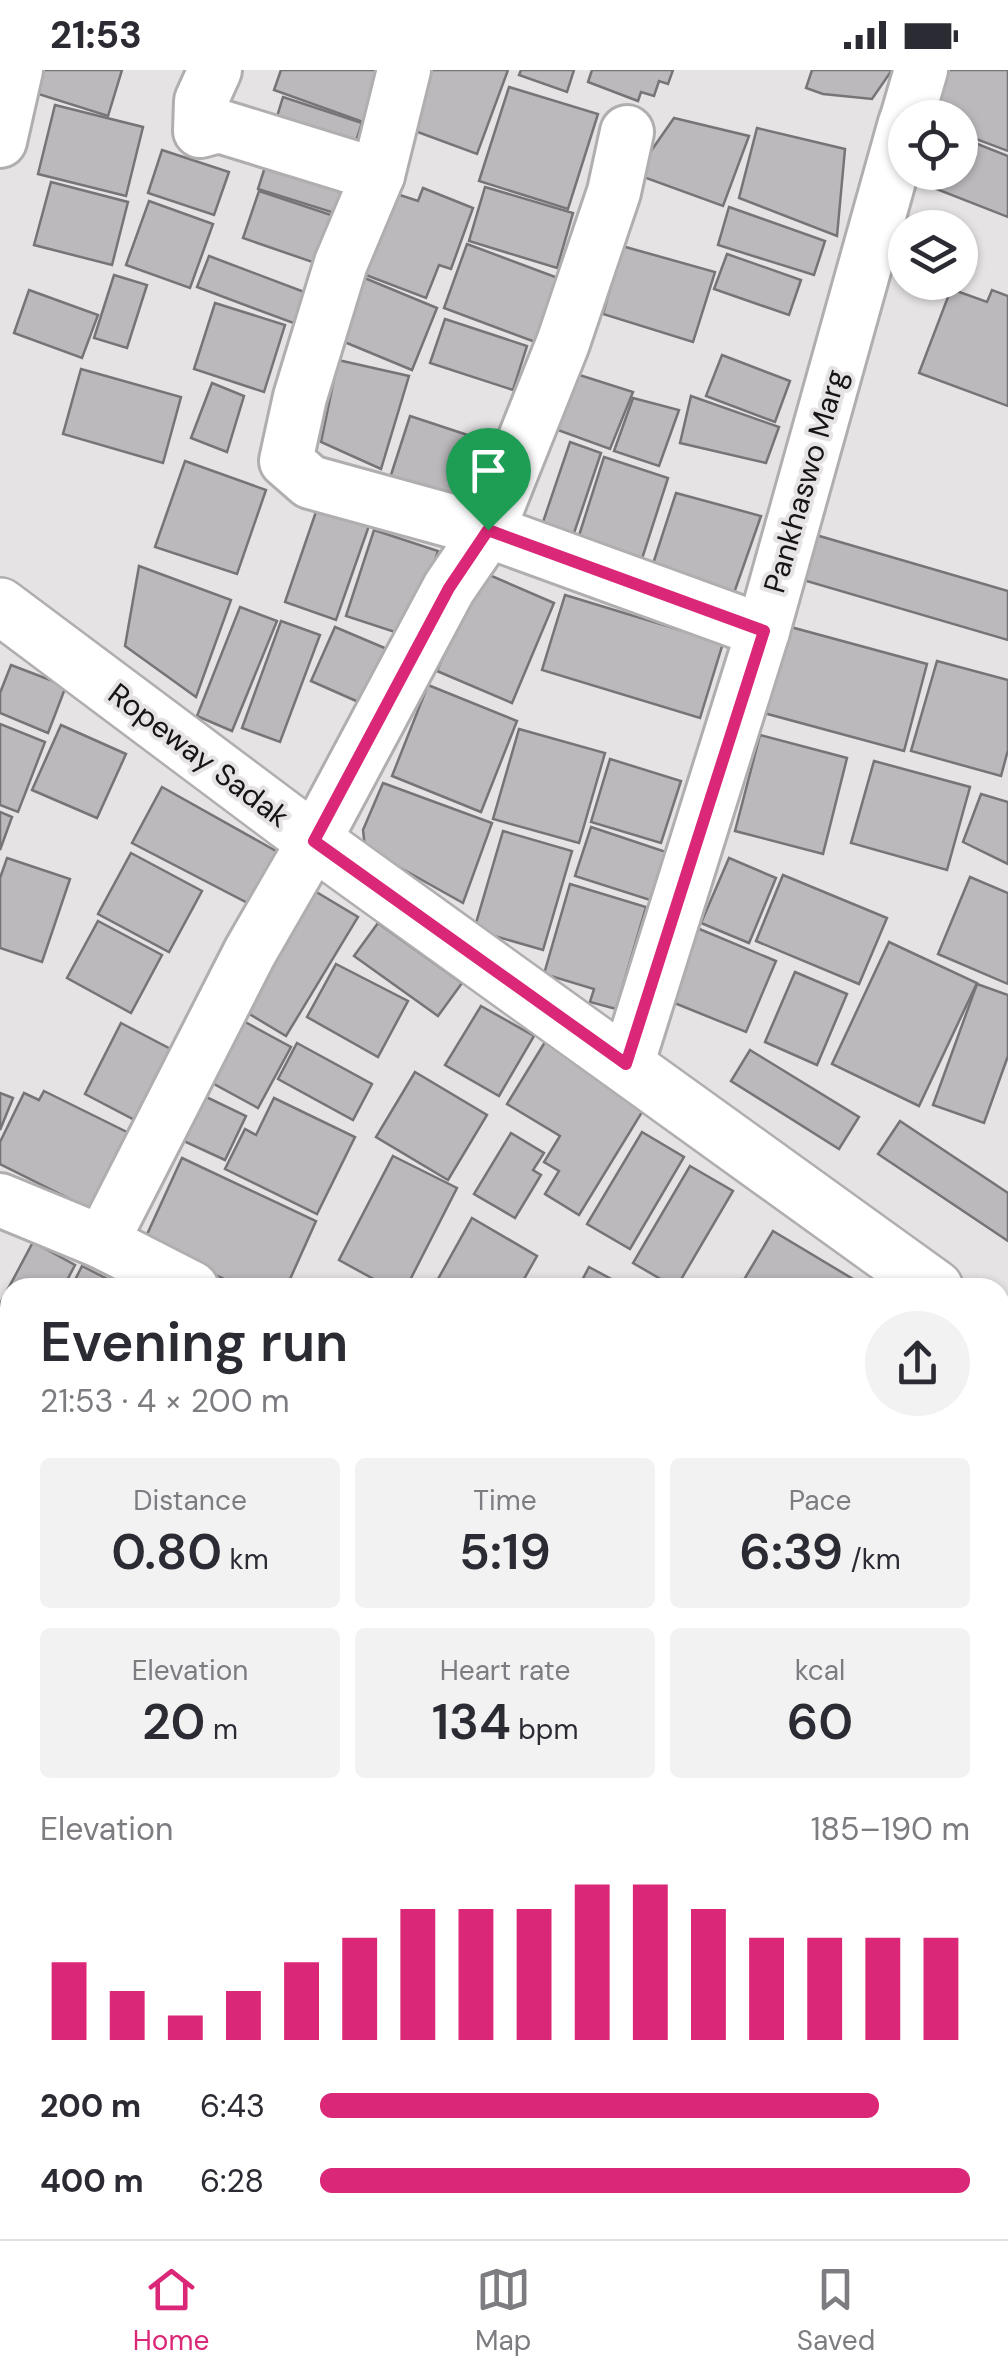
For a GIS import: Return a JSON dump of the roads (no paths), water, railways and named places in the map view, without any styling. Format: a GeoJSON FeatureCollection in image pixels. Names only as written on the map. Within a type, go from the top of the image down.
{"type":"FeatureCollection","features":[{"type":"Feature","properties":{"kind":"main road","name":"Ropeway Sadak"},"geometry":{"type":"LineString","coordinates":[[0,606],[314,841],[626,1064],[904,1278]]}},
{"type":"Feature","properties":{"kind":"street"},"geometry":{"type":"LineString","coordinates":[[0,142],[16,70]]}},
{"type":"Feature","properties":{"kind":"street"},"geometry":{"type":"LineString","coordinates":[[215,70],[201,101],[200,131],[219,126],[378,175]]}},
{"type":"Feature","properties":{"kind":"street"},"geometry":{"type":"LineString","coordinates":[[404,70],[378,175],[341,263],[300,397],[286,461],[310,482],[488,530],[764,631]]}},
{"type":"Feature","properties":{"kind":"street","name":"Pankhaswo Marg"},"geometry":{"type":"LineString","coordinates":[[912,100],[921,70]]}},
{"type":"Feature","properties":{"kind":"street"},"geometry":{"type":"LineString","coordinates":[[102,1242],[250,952],[449,588],[488,530],[564,344],[614,192],[627,132]]}},
{"type":"Feature","properties":{"kind":"street","name":"Pankhaswo Marg"},"geometry":{"type":"LineString","coordinates":[[626,1064],[764,631],[888,185]]}},
{"type":"Feature","properties":{"kind":"street"},"geometry":{"type":"LineString","coordinates":[[0,1200],[102,1242],[172,1278]]}}]}
